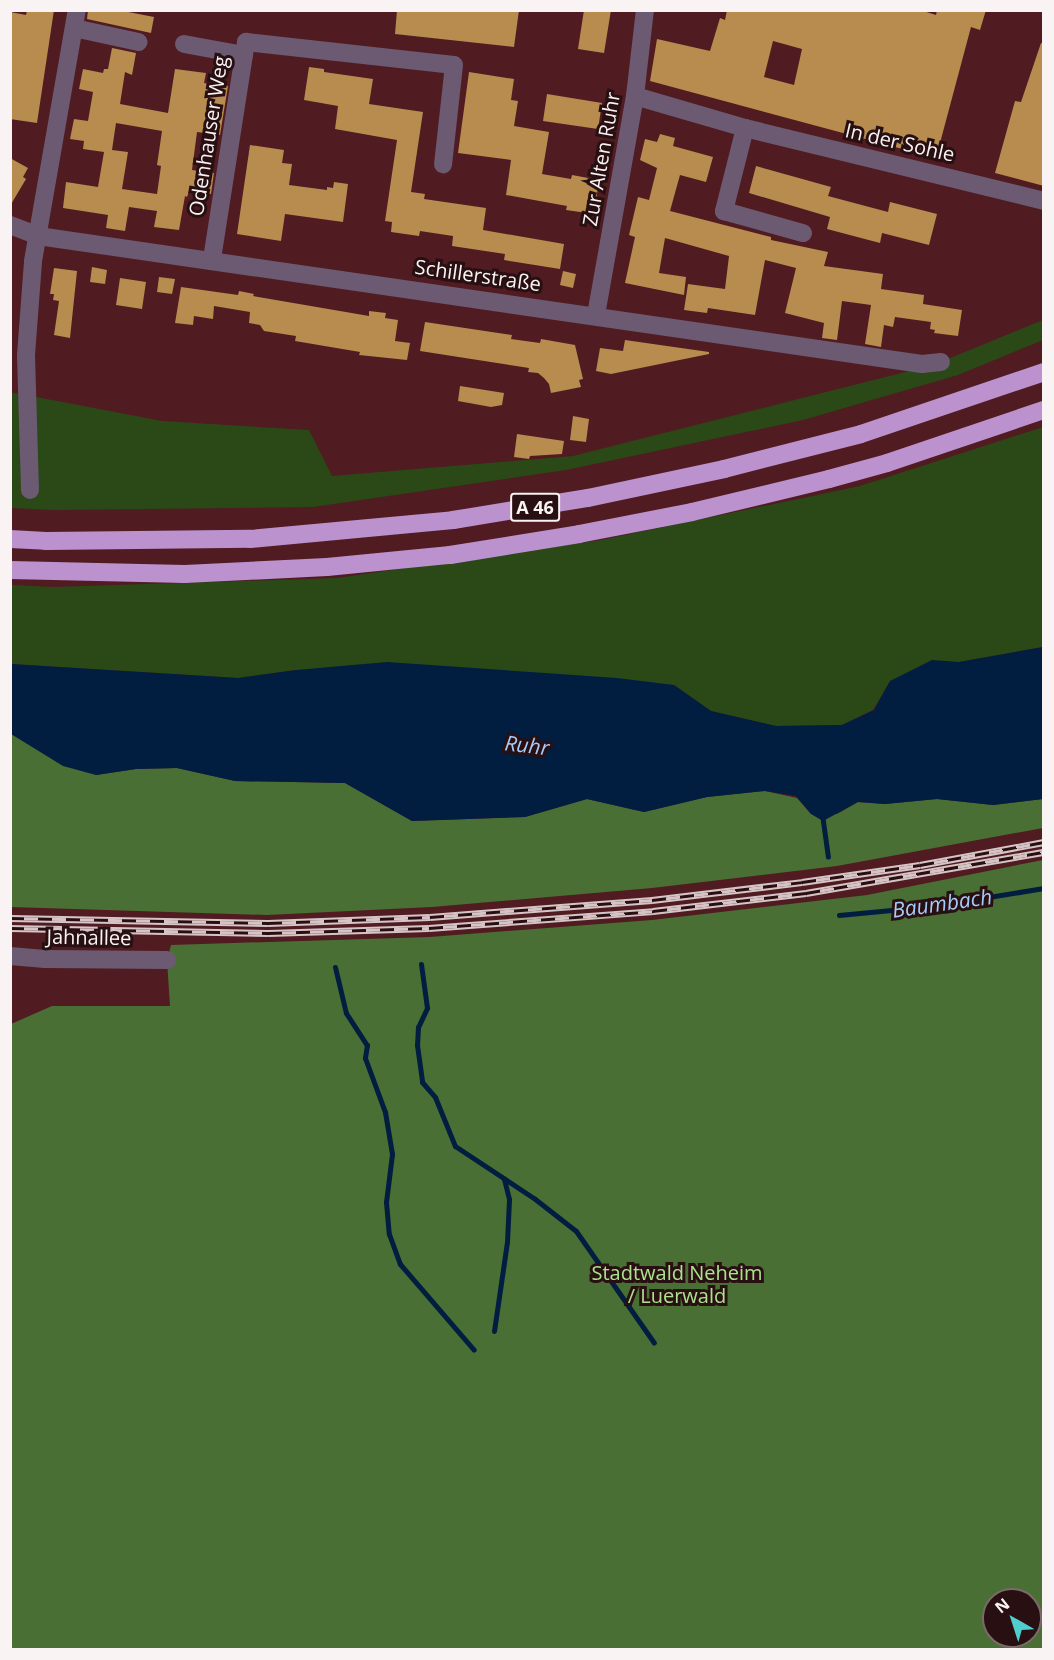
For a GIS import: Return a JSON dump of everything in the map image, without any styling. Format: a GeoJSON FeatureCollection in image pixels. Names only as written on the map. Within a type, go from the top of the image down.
{"type":"FeatureCollection","features":[{"type":"Feature","properties":{"kind":"highway","name":"A 46"},"geometry":{"type":"LineString","coordinates":[[10,539],[146,541],[250,539],[453,520],[577,500],[724,469],[861,434],[1044,372]]}},
{"type":"Feature","properties":{"kind":"highway","name":"A 46"},"geometry":{"type":"LineString","coordinates":[[10,570],[185,574],[327,567],[450,555],[579,534],[692,512],[828,479],[887,463],[1044,410]]}},
{"type":"Feature","properties":{"kind":"street","name":"Zur Alten Ruhr"},"geometry":{"type":"LineString","coordinates":[[596,315],[635,96],[645,10]]}},
{"type":"Feature","properties":{"kind":"street"},"geometry":{"type":"LineString","coordinates":[[30,490],[26,355],[33,261],[76,19],[138,42]]}},
{"type":"Feature","properties":{"kind":"street","name":"Odenhauser Weg"},"geometry":{"type":"LineString","coordinates":[[212,259],[246,42],[454,65],[443,164]]}},
{"type":"Feature","properties":{"kind":"street"},"geometry":{"type":"LineString","coordinates":[[184,44],[244,55]]}},
{"type":"Feature","properties":{"kind":"street","name":"In der Sohle"},"geometry":{"type":"LineString","coordinates":[[635,96],[745,128],[1044,201]]}},
{"type":"Feature","properties":{"kind":"street"},"geometry":{"type":"LineString","coordinates":[[745,128],[724,211],[803,233]]}},
{"type":"Feature","properties":{"kind":"street","name":"Schillerstraße"},"geometry":{"type":"LineString","coordinates":[[10,225],[38,236],[212,259],[922,364],[941,362]]}},
{"type":"Feature","properties":{"kind":"street","name":"Jahnallee"},"geometry":{"type":"LineString","coordinates":[[10,956],[45,959],[167,960]]}},
{"type":"Feature","properties":{"kind":"green space"},"geometry":{"type":"Polygon","coordinates":[[[1043,320],[1043,340],[958,375],[803,420],[566,470],[313,507],[55,510],[11,508],[10,392],[162,421],[309,430],[332,476],[573,456],[933,365],[1043,320]]]}},
{"type":"Feature","properties":{"kind":"green space"},"geometry":{"type":"Polygon","coordinates":[[[1043,427],[1043,647],[959,662],[890,681],[873,710],[842,725],[776,726],[711,711],[674,685],[296,670],[238,678],[11,664],[11,585],[53,587],[337,578],[601,540],[860,486],[1043,427]]]}},
{"type":"Feature","properties":{"kind":"green space"},"geometry":{"type":"Polygon","coordinates":[[[11,734],[96,775],[136,769],[177,768],[235,781],[345,783],[412,821],[525,817],[587,799],[644,812],[707,797],[765,791],[797,798],[811,814],[837,814],[858,802],[885,804],[937,799],[993,805],[1043,799],[1043,828],[837,866],[652,888],[432,907],[267,915],[11,907],[11,734]]]}},
{"type":"Feature","properties":{"kind":"green space","name":"Stadtwald Neheim / Luerwald"},"geometry":{"type":"Polygon","coordinates":[[[1043,860],[1043,1649],[11,1650],[11,1024],[52,1006],[170,1006],[167,960],[171,945],[430,937],[652,920],[867,895],[1043,860]]]}},
{"type":"Feature","properties":{"kind":"water","name":"Ruhr"},"geometry":{"type":"Polygon","coordinates":[[[1043,647],[1043,799],[993,805],[937,799],[885,804],[858,802],[823,821],[811,814],[796,796],[765,791],[707,797],[644,812],[587,799],[525,817],[412,821],[345,783],[235,781],[177,768],[136,769],[96,775],[63,766],[11,734],[11,664],[238,678],[387,662],[617,678],[674,685],[711,711],[776,726],[842,725],[874,710],[890,681],[932,660],[959,662],[1043,647]]]}},
{"type":"Feature","properties":{"kind":"building"},"geometry":{"type":"Polygon","coordinates":[[[27,10],[54,10],[37,123],[10,119],[10,12],[26,15],[27,10]]]}},
{"type":"Feature","properties":{"kind":"building"},"geometry":{"type":"Polygon","coordinates":[[[88,10],[118,10],[154,17],[151,33],[87,19],[88,10]]]}},
{"type":"Feature","properties":{"kind":"building"},"geometry":{"type":"Polygon","coordinates":[[[397,10],[519,10],[514,47],[395,34],[397,10]]]}},
{"type":"Feature","properties":{"kind":"building"},"geometry":{"type":"Polygon","coordinates":[[[584,10],[611,10],[604,53],[578,49],[584,10]]]}},
{"type":"Feature","properties":{"kind":"building"},"geometry":{"type":"Polygon","coordinates":[[[727,10],[920,10],[936,15],[937,10],[986,10],[980,30],[971,27],[936,158],[650,81],[657,39],[710,51],[720,18],[725,20],[727,10]],[[773,41],[764,77],[794,85],[802,49],[773,41]]]}},
{"type":"Feature","properties":{"kind":"building"},"geometry":{"type":"Polygon","coordinates":[[[1041,43],[1044,43],[1044,186],[995,173],[1015,101],[1021,102],[1041,43]]]}},
{"type":"Feature","properties":{"kind":"building"},"geometry":{"type":"Polygon","coordinates":[[[112,48],[136,53],[132,75],[125,72],[120,104],[168,113],[175,69],[206,73],[204,83],[228,86],[220,135],[197,132],[192,170],[214,173],[211,194],[189,191],[187,197],[185,196],[179,230],[154,227],[157,211],[129,207],[125,231],[106,228],[108,215],[63,208],[66,182],[98,187],[104,152],[83,149],[84,141],[70,139],[74,119],[88,121],[93,92],[79,89],[83,69],[103,73],[104,69],[108,69],[112,48]],[[116,123],[112,150],[128,152],[122,189],[157,194],[161,166],[157,165],[162,131],[116,123]]]}},
{"type":"Feature","properties":{"kind":"building"},"geometry":{"type":"Polygon","coordinates":[[[309,67],[324,69],[324,72],[373,79],[369,104],[423,112],[411,192],[425,194],[424,199],[486,208],[483,230],[564,244],[560,269],[504,260],[505,254],[452,246],[453,236],[420,231],[419,236],[391,232],[392,222],[385,221],[397,140],[335,129],[338,106],[304,100],[309,67]]]}},
{"type":"Feature","properties":{"kind":"building"},"geometry":{"type":"Polygon","coordinates":[[[469,72],[514,79],[511,100],[518,101],[514,126],[549,132],[542,174],[571,179],[572,175],[599,180],[594,214],[566,210],[567,206],[506,195],[511,160],[458,153],[469,72]]]}},
{"type":"Feature","properties":{"kind":"building"},"geometry":{"type":"Polygon","coordinates":[[[547,94],[602,103],[598,129],[543,121],[547,94]]]}},
{"type":"Feature","properties":{"kind":"building"},"geometry":{"type":"Polygon","coordinates":[[[660,134],[675,138],[673,146],[713,157],[706,182],[680,175],[670,211],[771,237],[771,240],[828,252],[824,266],[883,274],[881,289],[924,295],[923,304],[962,310],[958,336],[934,333],[935,330],[930,329],[931,322],[895,317],[893,327],[884,325],[881,347],[865,344],[871,305],[842,301],[837,340],[822,338],[824,323],[785,313],[796,268],[765,260],[755,315],[708,308],[707,313],[684,310],[688,284],[725,289],[729,256],[665,238],[659,273],[686,277],[684,295],[625,283],[635,237],[629,235],[638,197],[649,200],[657,168],[640,160],[645,139],[657,142],[660,134]]]}},
{"type":"Feature","properties":{"kind":"building"},"geometry":{"type":"Polygon","coordinates":[[[250,145],[284,150],[282,163],[292,164],[289,185],[327,190],[327,187],[333,188],[334,182],[348,184],[343,222],[285,214],[281,241],[237,234],[250,145]]]}},
{"type":"Feature","properties":{"kind":"building"},"geometry":{"type":"Polygon","coordinates":[[[10,158],[28,168],[23,177],[26,179],[10,206],[10,158]]]}},
{"type":"Feature","properties":{"kind":"building"},"geometry":{"type":"Polygon","coordinates":[[[756,166],[831,187],[828,196],[888,212],[890,202],[937,214],[929,245],[882,233],[880,243],[827,229],[830,217],[749,193],[756,166]]]}},
{"type":"Feature","properties":{"kind":"building"},"geometry":{"type":"Polygon","coordinates":[[[92,267],[107,270],[105,284],[90,282],[92,267]]]}},
{"type":"Feature","properties":{"kind":"building"},"geometry":{"type":"Polygon","coordinates":[[[54,268],[77,271],[70,338],[54,335],[59,301],[53,300],[54,294],[50,294],[54,268]]]}},
{"type":"Feature","properties":{"kind":"building"},"geometry":{"type":"Polygon","coordinates":[[[563,271],[576,274],[573,288],[560,285],[563,271]]]}},
{"type":"Feature","properties":{"kind":"building"},"geometry":{"type":"Polygon","coordinates":[[[159,277],[175,279],[172,294],[157,292],[159,277]]]}},
{"type":"Feature","properties":{"kind":"building"},"geometry":{"type":"Polygon","coordinates":[[[120,278],[146,282],[142,309],[116,305],[120,278]]]}},
{"type":"Feature","properties":{"kind":"building"},"geometry":{"type":"Polygon","coordinates":[[[181,287],[238,295],[239,291],[254,294],[253,296],[369,316],[369,311],[386,313],[385,318],[398,320],[395,341],[410,343],[407,360],[359,355],[360,352],[295,341],[296,336],[264,331],[260,325],[249,323],[250,312],[214,306],[213,319],[194,316],[193,325],[175,323],[181,287]]]}},
{"type":"Feature","properties":{"kind":"building"},"geometry":{"type":"Polygon","coordinates":[[[425,322],[512,335],[511,339],[540,343],[541,339],[575,345],[583,379],[579,380],[581,387],[551,393],[549,384],[544,378],[538,373],[528,372],[529,368],[420,351],[425,322]]]}},
{"type":"Feature","properties":{"kind":"building"},"geometry":{"type":"Polygon","coordinates":[[[625,340],[709,352],[709,354],[611,374],[596,371],[600,348],[623,351],[625,340]]]}},
{"type":"Feature","properties":{"kind":"building"},"geometry":{"type":"Polygon","coordinates":[[[460,386],[504,393],[502,405],[491,407],[458,401],[460,386]]]}},
{"type":"Feature","properties":{"kind":"building"},"geometry":{"type":"Polygon","coordinates":[[[573,416],[589,419],[586,442],[570,440],[573,416]]]}},
{"type":"Feature","properties":{"kind":"building"},"geometry":{"type":"Polygon","coordinates":[[[517,434],[564,441],[562,454],[530,456],[529,459],[514,457],[517,434]]]}},
{"type":"Feature","properties":{"kind":"waterway","name":"Baumbach"},"geometry":{"type":"LineString","coordinates":[[822,814],[828,857]]}},
{"type":"Feature","properties":{"kind":"waterway","name":"Baumbach"},"geometry":{"type":"LineString","coordinates":[[839,915],[934,906],[1044,888]]}},
{"type":"Feature","properties":{"kind":"waterway"},"geometry":{"type":"LineString","coordinates":[[421,964],[427,1008],[418,1027],[417,1045],[422,1082],[435,1097],[455,1146],[535,1199],[576,1231],[654,1343]]}},
{"type":"Feature","properties":{"kind":"waterway"},"geometry":{"type":"LineString","coordinates":[[335,967],[346,1013],[367,1045],[365,1058],[385,1112],[392,1154],[386,1202],[389,1234],[400,1264],[474,1350]]}},
{"type":"Feature","properties":{"kind":"waterway"},"geometry":{"type":"LineString","coordinates":[[494,1331],[507,1242],[509,1199],[504,1179]]}},
{"type":"Feature","properties":{"kind":"railway"},"geometry":{"type":"LineString","coordinates":[[10,918],[268,923],[430,917],[652,900],[802,882],[920,865],[1044,842]]}},
{"type":"Feature","properties":{"kind":"railway"},"geometry":{"type":"LineString","coordinates":[[10,928],[268,933],[429,928],[653,911],[806,893],[1044,852]]}}]}
